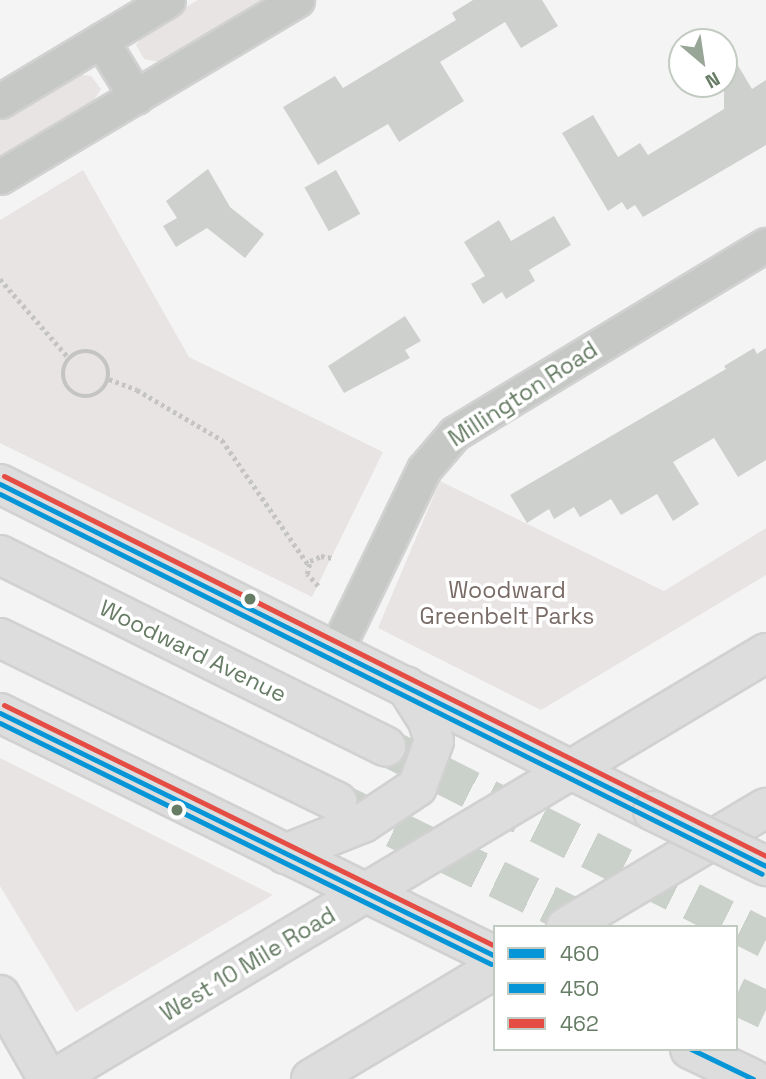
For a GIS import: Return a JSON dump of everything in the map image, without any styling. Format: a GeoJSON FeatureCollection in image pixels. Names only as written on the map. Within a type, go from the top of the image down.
{"type":"FeatureCollection","features":[{"type":"Feature","properties":{"kind":"main road"},"geometry":{"type":"LineString","coordinates":[[0,484],[766,866]]}},
{"type":"Feature","properties":{"kind":"main road","name":"Woodward Avenue"},"geometry":{"type":"LineString","coordinates":[[0,555],[386,747]]}},
{"type":"Feature","properties":{"kind":"main road"},"geometry":{"type":"LineString","coordinates":[[0,638],[338,802]]}},
{"type":"Feature","properties":{"kind":"main road","name":"West 10 Mile Road"},"geometry":{"type":"LineString","coordinates":[[54,1079],[766,653]]}},
{"type":"Feature","properties":{"kind":"main road"},"geometry":{"type":"LineString","coordinates":[[285,854],[363,823],[417,787],[434,741],[423,710],[406,686]]}},
{"type":"Feature","properties":{"kind":"main road"},"geometry":{"type":"LineString","coordinates":[[0,713],[493,955]]}},
{"type":"Feature","properties":{"kind":"main road"},"geometry":{"type":"LineString","coordinates":[[569,925],[766,808]]}},
{"type":"Feature","properties":{"kind":"main road"},"geometry":{"type":"LineString","coordinates":[[311,1079],[493,970]]}},
{"type":"Feature","properties":{"kind":"main road"},"geometry":{"type":"LineString","coordinates":[[0,995],[48,1079]]}},
{"type":"Feature","properties":{"kind":"main road"},"geometry":{"type":"LineString","coordinates":[[694,1051],[755,1079],[766,1073]]}},
{"type":"Feature","properties":{"kind":"street"},"geometry":{"type":"LineString","coordinates":[[0,101],[167,0]]}},
{"type":"Feature","properties":{"kind":"street"},"geometry":{"type":"LineString","coordinates":[[0,177],[297,0]]}},
{"type":"Feature","properties":{"kind":"street"},"geometry":{"type":"LineString","coordinates":[[101,40],[136,97]]}},
{"type":"Feature","properties":{"kind":"street","name":"Millington Road"},"geometry":{"type":"LineString","coordinates":[[336,650],[434,452],[494,408],[766,245]]}},
{"type":"Feature","properties":{"kind":"path"},"geometry":{"type":"LineString","coordinates":[[0,279],[68,357]]}},
{"type":"Feature","properties":{"kind":"path"},"geometry":{"type":"LineString","coordinates":[[82,350],[98,352],[108,364],[109,379],[99,393],[74,394],[64,381],[68,357],[82,350]]}},
{"type":"Feature","properties":{"kind":"path"},"geometry":{"type":"LineString","coordinates":[[109,379],[182,414],[222,440],[308,564]]}},
{"type":"Feature","properties":{"kind":"path"},"geometry":{"type":"LineString","coordinates":[[318,586],[307,574],[308,564],[315,557],[332,558]]}},
{"type":"Feature","properties":{"kind":"green space"},"geometry":{"type":"Polygon","coordinates":[[[198,0],[264,0],[159,62],[144,59],[136,45],[147,31],[198,0]]]}},
{"type":"Feature","properties":{"kind":"green space"},"geometry":{"type":"Polygon","coordinates":[[[77,74],[91,76],[101,89],[90,107],[0,161],[0,120],[77,74]]]}},
{"type":"Feature","properties":{"kind":"green space"},"geometry":{"type":"Polygon","coordinates":[[[83,170],[189,357],[383,452],[312,597],[0,443],[0,220],[83,170]]]}},
{"type":"Feature","properties":{"kind":"green space","name":"Woodward Greenbelt Parks"},"geometry":{"type":"Polygon","coordinates":[[[440,481],[664,591],[766,528],[766,575],[541,710],[378,628],[440,481]]]}},
{"type":"Feature","properties":{"kind":"green space"},"geometry":{"type":"Polygon","coordinates":[[[0,758],[273,895],[76,1012],[0,886],[0,758]]]}},
{"type":"Feature","properties":{"kind":"building"},"geometry":{"type":"Polygon","coordinates":[[[473,0],[542,0],[558,26],[521,48],[505,22],[440,62],[464,101],[399,142],[388,124],[318,165],[283,107],[335,76],[343,88],[456,20],[452,13],[473,0]]]}},
{"type":"Feature","properties":{"kind":"building"},"geometry":{"type":"Polygon","coordinates":[[[738,66],[752,89],[766,80],[766,145],[643,217],[635,205],[627,210],[622,202],[608,211],[562,133],[593,115],[618,157],[640,143],[648,155],[724,109],[724,98],[738,98],[738,66]]]}},
{"type":"Feature","properties":{"kind":"building"},"geometry":{"type":"Polygon","coordinates":[[[208,169],[230,207],[264,234],[245,258],[207,228],[176,247],[163,226],[177,218],[166,201],[208,169]]]}},
{"type":"Feature","properties":{"kind":"building"},"geometry":{"type":"Polygon","coordinates":[[[336,170],[360,214],[329,231],[305,187],[336,170]]]}},
{"type":"Feature","properties":{"kind":"building"},"geometry":{"type":"Polygon","coordinates":[[[554,216],[571,245],[529,270],[535,281],[506,299],[502,292],[483,304],[471,284],[485,276],[464,242],[499,220],[511,241],[554,216]]]}},
{"type":"Feature","properties":{"kind":"building"},"geometry":{"type":"Polygon","coordinates":[[[405,316],[421,341],[405,350],[410,358],[344,393],[328,366],[405,316]]]}},
{"type":"Feature","properties":{"kind":"building"},"geometry":{"type":"Polygon","coordinates":[[[754,348],[757,354],[766,348],[766,460],[738,477],[714,438],[673,462],[699,504],[673,521],[657,494],[621,515],[611,499],[580,517],[574,507],[554,519],[549,509],[527,523],[510,495],[726,369],[724,366],[754,348]]]}},
{"type":"Feature","properties":{"kind":"tunnel"},"geometry":{"type":"LineString","coordinates":[[386,747],[766,939]]}},
{"type":"Feature","properties":{"kind":"tunnel"},"geometry":{"type":"LineString","coordinates":[[343,804],[591,925]]}},
{"type":"Feature","properties":{"kind":"tunnel"},"geometry":{"type":"LineString","coordinates":[[738,997],[766,1010]]}},
{"type":"Feature","properties":{"kind":"transit line","name":"462"},"geometry":{"type":"LineString","coordinates":[[4,476],[766,856]]}},
{"type":"Feature","properties":{"kind":"transit line","name":"460"},"geometry":{"type":"LineString","coordinates":[[0,484],[766,866]]}},
{"type":"Feature","properties":{"kind":"transit line","name":"450"},"geometry":{"type":"LineString","coordinates":[[0,494],[762,874]]}},
{"type":"Feature","properties":{"kind":"transit line","name":"462"},"geometry":{"type":"LineString","coordinates":[[4,705],[493,945]]}},
{"type":"Feature","properties":{"kind":"transit line","name":"460"},"geometry":{"type":"LineString","coordinates":[[0,713],[493,955]]}},
{"type":"Feature","properties":{"kind":"transit line","name":"450"},"geometry":{"type":"LineString","coordinates":[[0,723],[491,964]]}},
{"type":"Feature","properties":{"kind":"transit line","name":"460"},"geometry":{"type":"LineString","coordinates":[[695,1051],[753,1079]]}}]}
